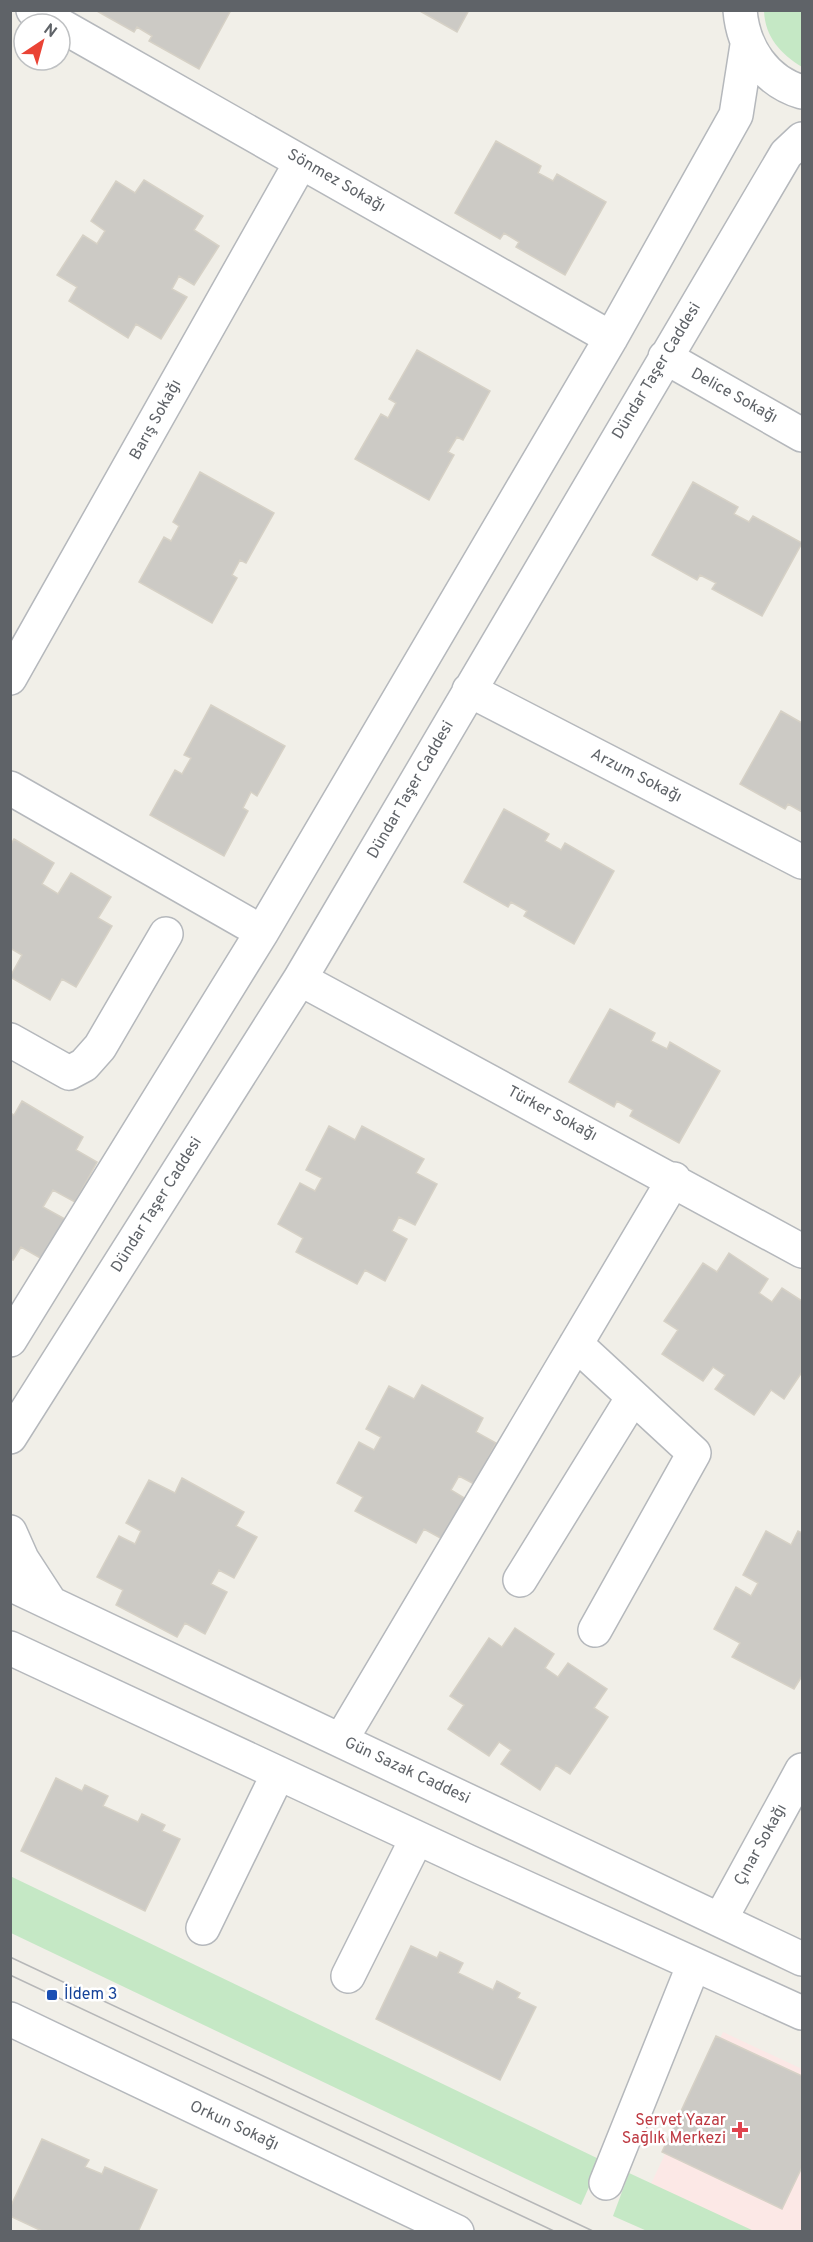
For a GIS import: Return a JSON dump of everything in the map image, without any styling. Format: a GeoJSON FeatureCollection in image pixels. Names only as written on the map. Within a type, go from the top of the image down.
{"type":"FeatureCollection","features":[{"type":"Feature","properties":{"kind":"street"},"geometry":{"type":"LineString","coordinates":[[738,23],[759,63],[775,78],[802,92]]}},
{"type":"Feature","properties":{"kind":"street"},"geometry":{"type":"LineString","coordinates":[[10,1340],[262,932],[611,338],[736,116],[738,23]]}},
{"type":"Feature","properties":{"kind":"street","name":"Sönmez Sokağı"},"geometry":{"type":"LineString","coordinates":[[72,32],[611,338]]}},
{"type":"Feature","properties":{"kind":"street","name":"Dündar Taşer Caddesi"},"geometry":{"type":"LineString","coordinates":[[10,1437],[300,979],[786,154],[802,139]]}},
{"type":"Feature","properties":{"kind":"street","name":"Barış Sokağı"},"geometry":{"type":"LineString","coordinates":[[10,678],[301,162]]}},
{"type":"Feature","properties":{"kind":"street","name":"Delice Sokağı"},"geometry":{"type":"LineString","coordinates":[[665,357],[802,435]]}},
{"type":"Feature","properties":{"kind":"street","name":"Arzum Sokağı"},"geometry":{"type":"LineString","coordinates":[[469,690],[802,862]]}},
{"type":"Feature","properties":{"kind":"street"},"geometry":{"type":"LineString","coordinates":[[10,788],[262,932]]}},
{"type":"Feature","properties":{"kind":"street"},"geometry":{"type":"LineString","coordinates":[[10,1040],[69,1072],[84,1065],[100,1047],[166,934]]}},
{"type":"Feature","properties":{"kind":"street","name":"Türker Sokağı"},"geometry":{"type":"LineString","coordinates":[[300,979],[674,1179],[802,1251]]}},
{"type":"Feature","properties":{"kind":"street"},"geometry":{"type":"LineString","coordinates":[[341,1740],[674,1179]]}},
{"type":"Feature","properties":{"kind":"street"},"geometry":{"type":"LineString","coordinates":[[576,1344],[694,1453],[595,1629]]}},
{"type":"Feature","properties":{"kind":"street"},"geometry":{"type":"LineString","coordinates":[[520,1580],[633,1397]]}},
{"type":"Feature","properties":{"kind":"street"},"geometry":{"type":"LineString","coordinates":[[10,1532],[22,1558],[51,1603]]}},
{"type":"Feature","properties":{"kind":"street","name":"Gün Sazak Caddesi"},"geometry":{"type":"LineString","coordinates":[[10,1584],[802,1959]]}},
{"type":"Feature","properties":{"kind":"street"},"geometry":{"type":"LineString","coordinates":[[10,1648],[278,1774],[802,2013]]}},
{"type":"Feature","properties":{"kind":"street"},"geometry":{"type":"LineString","coordinates":[[10,1673],[44,1665]]}},
{"type":"Feature","properties":{"kind":"street","name":"Çınar Sokağı"},"geometry":{"type":"LineString","coordinates":[[720,1920],[802,1770]]}},
{"type":"Feature","properties":{"kind":"street"},"geometry":{"type":"LineString","coordinates":[[203,1928],[278,1774]]}},
{"type":"Feature","properties":{"kind":"street"},"geometry":{"type":"LineString","coordinates":[[348,1976],[417,1838]]}},
{"type":"Feature","properties":{"kind":"street"},"geometry":{"type":"LineString","coordinates":[[606,2183],[694,1964]]}},
{"type":"Feature","properties":{"kind":"street","name":"Orkun Sokağı"},"geometry":{"type":"LineString","coordinates":[[10,2019],[398,2218],[457,2232]]}},
{"type":"Feature","properties":{"kind":"shaded area","name":"Servet Yazar Sağlık Merkezi"},"geometry":{"type":"Polygon","coordinates":[[[723,2032],[802,2069],[802,2231],[736,2231],[648,2190],[723,2032]]]}},
{"type":"Feature","properties":{"kind":"green space"},"geometry":{"type":"Polygon","coordinates":[[[764,11],[802,11],[802,67],[787,56],[771,37],[764,11]]]}},
{"type":"Feature","properties":{"kind":"green space"},"geometry":{"type":"Polygon","coordinates":[[[10,1876],[601,2160],[581,2205],[11,1933],[10,1876]]]}},
{"type":"Feature","properties":{"kind":"green space"},"geometry":{"type":"Polygon","coordinates":[[[629,2173],[754,2231],[647,2231],[613,2216],[629,2173]]]}},
{"type":"Feature","properties":{"kind":"building"},"geometry":{"type":"Polygon","coordinates":[[[95,10],[231,10],[199,69],[149,41],[152,36],[137,27],[134,32],[95,10]]]}},
{"type":"Feature","properties":{"kind":"building"},"geometry":{"type":"Polygon","coordinates":[[[418,10],[469,10],[457,32],[418,10]]]}},
{"type":"Feature","properties":{"kind":"building"},"geometry":{"type":"Polygon","coordinates":[[[496,141],[541,166],[538,173],[553,181],[557,174],[606,202],[565,275],[516,247],[519,242],[504,233],[500,239],[455,213],[496,141]]]}},
{"type":"Feature","properties":{"kind":"building"},"geometry":{"type":"Polygon","coordinates":[[[144,180],[203,216],[194,230],[219,246],[194,285],[179,276],[172,289],[187,297],[161,339],[136,324],[128,338],[69,301],[77,287],[57,275],[83,235],[97,244],[105,231],[91,221],[116,181],[135,193],[144,180]]]}},
{"type":"Feature","properties":{"kind":"building"},"geometry":{"type":"Polygon","coordinates":[[[417,350],[490,391],[463,440],[457,437],[448,452],[454,455],[429,500],[355,459],[381,414],[388,418],[396,403],[389,399],[417,350]]]}},
{"type":"Feature","properties":{"kind":"building"},"geometry":{"type":"Polygon","coordinates":[[[200,472],[274,513],[246,563],[240,560],[232,575],[237,578],[212,623],[139,582],[164,537],[171,541],[179,526],[173,522],[200,472]]]}},
{"type":"Feature","properties":{"kind":"building"},"geometry":{"type":"Polygon","coordinates":[[[693,482],[738,507],[734,514],[749,522],[753,516],[802,543],[762,616],[712,589],[716,583],[700,575],[697,580],[652,555],[693,482]]]}},
{"type":"Feature","properties":{"kind":"building"},"geometry":{"type":"Polygon","coordinates":[[[211,705],[285,746],[257,796],[251,792],[243,808],[248,811],[224,856],[150,815],[175,770],[182,774],[191,758],[184,755],[211,705]]]}},
{"type":"Feature","properties":{"kind":"building"},"geometry":{"type":"Polygon","coordinates":[[[781,711],[802,723],[802,812],[788,804],[785,809],[740,784],[781,711]]]}},
{"type":"Feature","properties":{"kind":"building"},"geometry":{"type":"Polygon","coordinates":[[[504,809],[549,834],[545,841],[561,850],[565,843],[614,871],[574,944],[524,916],[527,911],[511,902],[508,907],[464,882],[504,809]]]}},
{"type":"Feature","properties":{"kind":"building"},"geometry":{"type":"Polygon","coordinates":[[[14,839],[54,863],[42,884],[58,894],[71,873],[111,897],[98,918],[112,926],[76,987],[62,979],[50,1000],[10,977],[22,955],[10,948],[10,846],[14,839]]]}},
{"type":"Feature","properties":{"kind":"building"},"geometry":{"type":"Polygon","coordinates":[[[610,1009],[655,1033],[651,1041],[667,1049],[670,1042],[720,1071],[679,1143],[630,1116],[633,1110],[617,1101],[614,1107],[569,1082],[610,1009]]]}},
{"type":"Feature","properties":{"kind":"building"},"geometry":{"type":"Polygon","coordinates":[[[22,1101],[83,1137],[76,1150],[97,1162],[75,1202],[53,1190],[43,1207],[65,1219],[42,1259],[21,1247],[13,1260],[10,1259],[10,1113],[14,1115],[22,1101]]]}},
{"type":"Feature","properties":{"kind":"building"},"geometry":{"type":"Polygon","coordinates":[[[329,1126],[355,1140],[362,1126],[424,1159],[416,1173],[437,1184],[415,1225],[399,1217],[392,1231],[407,1239],[385,1281],[365,1270],[357,1284],[296,1252],[303,1238],[278,1224],[300,1183],[315,1191],[322,1178],[306,1170],[329,1126]]]}},
{"type":"Feature","properties":{"kind":"building"},"geometry":{"type":"Polygon","coordinates":[[[729,1253],[768,1279],[759,1293],[772,1302],[782,1288],[802,1301],[802,1372],[784,1399],[771,1390],[754,1415],[715,1389],[725,1375],[713,1367],[703,1381],[662,1354],[678,1330],[664,1321],[703,1263],[717,1272],[729,1253]]]}},
{"type":"Feature","properties":{"kind":"building"},"geometry":{"type":"Polygon","coordinates":[[[422,1385],[483,1418],[476,1432],[496,1443],[474,1484],[459,1476],[451,1490],[466,1499],[444,1540],[424,1529],[416,1543],[355,1511],[363,1497],[337,1483],[359,1442],[374,1450],[381,1437],[366,1429],[389,1386],[414,1399],[422,1385]]]}},
{"type":"Feature","properties":{"kind":"building"},"geometry":{"type":"Polygon","coordinates":[[[182,1478],[244,1512],[236,1526],[257,1537],[234,1578],[219,1570],[211,1584],[227,1592],[205,1634],[185,1623],[177,1637],[116,1605],[123,1590],[97,1577],[119,1536],[135,1544],[141,1531],[126,1523],[149,1480],[175,1493],[182,1478]]]}},
{"type":"Feature","properties":{"kind":"building"},"geometry":{"type":"Polygon","coordinates":[[[766,1531],[791,1545],[798,1531],[802,1533],[802,1676],[794,1689],[732,1657],[740,1643],[714,1629],[736,1587],[751,1596],[758,1583],[743,1575],[766,1531]]]}},
{"type":"Feature","properties":{"kind":"building"},"geometry":{"type":"Polygon","coordinates":[[[515,1628],[554,1654],[545,1668],[558,1677],[568,1663],[607,1689],[594,1708],[608,1717],[570,1774],[556,1765],[540,1790],[501,1764],[511,1750],[499,1742],[489,1756],[448,1729],[464,1705],[450,1696],[489,1638],[502,1647],[515,1628]]]}},
{"type":"Feature","properties":{"kind":"building"},"geometry":{"type":"Polygon","coordinates":[[[56,1778],[82,1791],[85,1785],[108,1796],[103,1806],[138,1822],[142,1814],[165,1825],[162,1831],[180,1839],[145,1911],[21,1851],[56,1778]]]}},
{"type":"Feature","properties":{"kind":"building"},"geometry":{"type":"Polygon","coordinates":[[[411,1946],[437,1958],[440,1952],[463,1963],[458,1973],[493,1990],[497,1981],[520,1993],[517,1998],[536,2007],[500,2080],[376,2019],[411,1946]]]}},
{"type":"Feature","properties":{"kind":"building","name":"Servet Yazar Sağlık Merkezi"},"geometry":{"type":"Polygon","coordinates":[[[716,2036],[802,2076],[802,2167],[782,2209],[662,2152],[716,2036]]]}},
{"type":"Feature","properties":{"kind":"building"},"geometry":{"type":"Polygon","coordinates":[[[42,2139],[89,2160],[85,2167],[102,2174],[105,2167],[157,2190],[138,2232],[44,2232],[10,2216],[10,2208],[42,2139]]]}},
{"type":"Feature","properties":{"kind":"tram line"},"geometry":{"type":"LineString","coordinates":[[10,1957],[595,2232]]}},
{"type":"Feature","properties":{"kind":"tram line"},"geometry":{"type":"LineString","coordinates":[[10,1975],[556,2232]]}},
{"type":"Feature","properties":{"kind":"place","name":"İldem 3"},"geometry":{"type":"Point","coordinates":[52,1995]}},
{"type":"Feature","properties":{"kind":"place","name":"Servet Yazar Sağlık Merkezi"},"geometry":{"type":"Point","coordinates":[740,2130]}}]}
